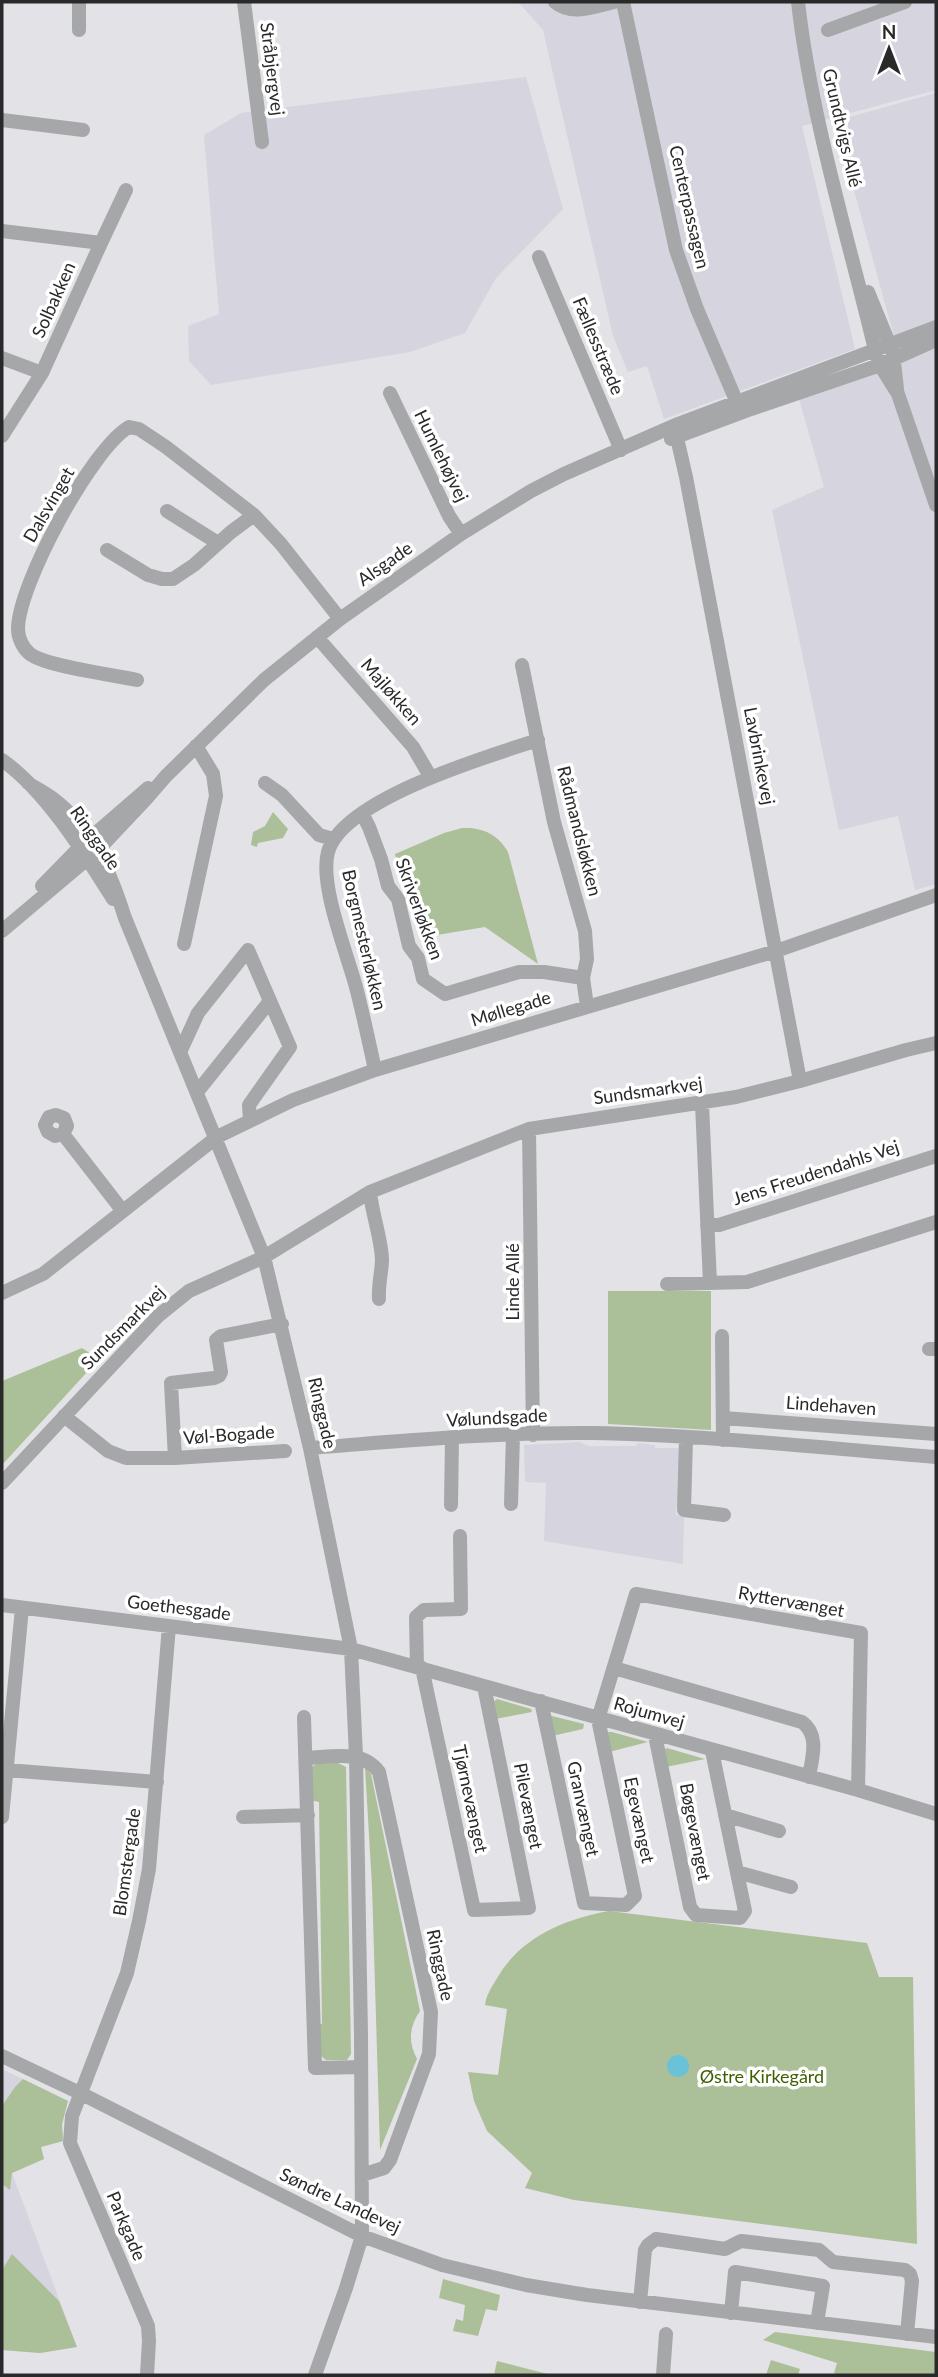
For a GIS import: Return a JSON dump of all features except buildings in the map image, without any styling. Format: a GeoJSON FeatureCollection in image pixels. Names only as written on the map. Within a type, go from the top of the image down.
{"type":"FeatureCollection","features":[{"type":"Feature","properties":{"kind":"street"},"geometry":{"type":"LineString","coordinates":[[79,2],[79,30]]}},
{"type":"Feature","properties":{"kind":"street","name":"Stråbjergvej"},"geometry":{"type":"LineString","coordinates":[[244,2],[262,142]]}},
{"type":"Feature","properties":{"kind":"street"},"geometry":{"type":"LineString","coordinates":[[555,2],[567,10],[583,10],[614,2]]}},
{"type":"Feature","properties":{"kind":"street","name":"Centerpassagen"},"geometry":{"type":"LineString","coordinates":[[623,2],[676,250],[697,309],[739,407]]}},
{"type":"Feature","properties":{"kind":"street","name":"Grundtvigs Allé"},"geometry":{"type":"LineString","coordinates":[[798,2],[825,146],[878,358],[898,394],[936,505]]}},
{"type":"Feature","properties":{"kind":"street"},"geometry":{"type":"LineString","coordinates":[[828,30],[905,2]]}},
{"type":"Feature","properties":{"kind":"street"},"geometry":{"type":"LineString","coordinates":[[2,120],[83,130]]}},
{"type":"Feature","properties":{"kind":"street","name":"Solbakken"},"geometry":{"type":"LineString","coordinates":[[2,436],[42,373],[126,190]]}},
{"type":"Feature","properties":{"kind":"street"},"geometry":{"type":"LineString","coordinates":[[2,231],[101,243]]}},
{"type":"Feature","properties":{"kind":"street","name":"Fællesstræde"},"geometry":{"type":"LineString","coordinates":[[539,257],[621,450]]}},
{"type":"Feature","properties":{"kind":"street","name":"Grundtvigs Allé"},"geometry":{"type":"LineString","coordinates":[[854,262],[892,352],[898,394]]}},
{"type":"Feature","properties":{"kind":"street"},"geometry":{"type":"LineString","coordinates":[[892,352],[936,327]]}},
{"type":"Feature","properties":{"kind":"street"},"geometry":{"type":"LineString","coordinates":[[878,358],[936,334]]}},
{"type":"Feature","properties":{"kind":"street"},"geometry":{"type":"LineString","coordinates":[[892,352],[936,340]]}},
{"type":"Feature","properties":{"kind":"street"},"geometry":{"type":"LineString","coordinates":[[2,358],[42,373]]}},
{"type":"Feature","properties":{"kind":"street","name":"Alsgade"},"geometry":{"type":"LineString","coordinates":[[621,450],[677,438],[739,407],[878,358]]}},
{"type":"Feature","properties":{"kind":"street","name":"Alsgade"},"geometry":{"type":"LineString","coordinates":[[2,931],[89,848],[135,797],[166,776],[264,680],[340,619],[461,534],[564,474],[678,424],[808,389],[878,358]]}},
{"type":"Feature","properties":{"kind":"street","name":"Humlehøjvej"},"geometry":{"type":"LineString","coordinates":[[390,393],[449,516],[461,534]]}},
{"type":"Feature","properties":{"kind":"street","name":"Dalsvinget"},"geometry":{"type":"LineString","coordinates":[[137,680],[46,662],[29,654],[21,643],[18,629],[23,605],[38,564],[59,521],[102,452],[118,434],[130,427],[139,429],[166,447],[254,515],[281,544],[340,619]]}},
{"type":"Feature","properties":{"kind":"street","name":"Lavbrinkevej"},"geometry":{"type":"LineString","coordinates":[[677,438],[687,477],[800,1081]]}},
{"type":"Feature","properties":{"kind":"street"},"geometry":{"type":"LineString","coordinates":[[167,511],[218,544]]}},
{"type":"Feature","properties":{"kind":"street"},"geometry":{"type":"LineString","coordinates":[[107,550],[148,575],[173,579],[188,570],[254,515]]}},
{"type":"Feature","properties":{"kind":"street","name":"Majløkken"},"geometry":{"type":"LineString","coordinates":[[317,637],[413,747],[430,776]]}},
{"type":"Feature","properties":{"kind":"street","name":"Rådmandsløkken"},"geometry":{"type":"LineString","coordinates":[[522,666],[554,822],[584,931],[587,959],[583,978],[587,1006]]}},
{"type":"Feature","properties":{"kind":"street"},"geometry":{"type":"LineString","coordinates":[[265,783],[282,794],[319,835],[333,839],[362,813],[430,776],[538,740]]}},
{"type":"Feature","properties":{"kind":"street"},"geometry":{"type":"LineString","coordinates":[[184,944],[216,796],[213,774],[196,746]]}},
{"type":"Feature","properties":{"kind":"street","name":"Ringgade"},"geometry":{"type":"LineString","coordinates":[[2,760],[28,783],[56,800],[89,848],[125,918],[217,1137],[264,1257],[282,1325],[351,1649],[356,1756],[362,2236],[315,2375]]}},
{"type":"Feature","properties":{"kind":"street","name":"Skriverløkken"},"geometry":{"type":"LineString","coordinates":[[362,813],[381,859],[388,886],[398,899],[409,946],[418,958],[423,979],[445,994],[519,972],[544,972],[583,978]]}},
{"type":"Feature","properties":{"kind":"street","name":"Borgmesterløkken"},"geometry":{"type":"LineString","coordinates":[[333,839],[327,854],[328,886],[375,1070]]}},
{"type":"Feature","properties":{"kind":"street","name":"Møllegade"},"geometry":{"type":"LineString","coordinates":[[2,1293],[43,1274],[217,1137],[293,1100],[375,1070],[776,951],[936,895]]}},
{"type":"Feature","properties":{"kind":"street"},"geometry":{"type":"LineString","coordinates":[[181,1050],[198,1013],[248,950],[290,1047],[249,1105],[250,1120]]}},
{"type":"Feature","properties":{"kind":"street"},"geometry":{"type":"LineString","coordinates":[[198,1091],[270,1001]]}},
{"type":"Feature","properties":{"kind":"street","name":"Sundsmarkvej"},"geometry":{"type":"LineString","coordinates":[[2,1483],[174,1302],[189,1291],[264,1257],[370,1192],[529,1129],[702,1104],[800,1081],[936,1043]]}},
{"type":"Feature","properties":{"kind":"street","name":"Jens Freudendahls Vej"},"geometry":{"type":"LineString","coordinates":[[702,1104],[710,1283]]}},
{"type":"Feature","properties":{"kind":"street","name":"Linde Allé"},"geometry":{"type":"LineString","coordinates":[[529,1129],[533,1434]]}},
{"type":"Feature","properties":{"kind":"street"},"geometry":{"type":"LineString","coordinates":[[62,1134],[122,1210]]}},
{"type":"Feature","properties":{"kind":"street","name":"Jens Freudendahls Vej"},"geometry":{"type":"LineString","coordinates":[[707,1225],[719,1225],[936,1156]]}},
{"type":"Feature","properties":{"kind":"street"},"geometry":{"type":"LineString","coordinates":[[370,1192],[382,1258],[378,1278],[379,1299]]}},
{"type":"Feature","properties":{"kind":"street"},"geometry":{"type":"LineString","coordinates":[[667,1284],[747,1282],[936,1222]]}},
{"type":"Feature","properties":{"kind":"street","name":"Vøl-Bogade"},"geometry":{"type":"LineString","coordinates":[[175,1458],[171,1382],[219,1376],[215,1340],[221,1336],[282,1325]]}},
{"type":"Feature","properties":{"kind":"street"},"geometry":{"type":"LineString","coordinates":[[722,1336],[723,1440]]}},
{"type":"Feature","properties":{"kind":"street","name":"Vøl-Bogade"},"geometry":{"type":"LineString","coordinates":[[64,1416],[108,1451],[125,1458],[175,1458],[285,1451]]}},
{"type":"Feature","properties":{"kind":"street","name":"Lindehaven"},"geometry":{"type":"LineString","coordinates":[[723,1418],[936,1434]]}},
{"type":"Feature","properties":{"kind":"street","name":"Vølundsgade"},"geometry":{"type":"LineString","coordinates":[[310,1448],[513,1435],[591,1433],[686,1437],[936,1457]]}},
{"type":"Feature","properties":{"kind":"street"},"geometry":{"type":"LineString","coordinates":[[512,1504],[513,1435]]}},
{"type":"Feature","properties":{"kind":"street"},"geometry":{"type":"LineString","coordinates":[[686,1437],[684,1510],[724,1515]]}},
{"type":"Feature","properties":{"kind":"street"},"geometry":{"type":"LineString","coordinates":[[451,1505],[452,1439]]}},
{"type":"Feature","properties":{"kind":"street"},"geometry":{"type":"LineString","coordinates":[[419,1668],[416,1617],[424,1610],[461,1609],[460,1536]]}},
{"type":"Feature","properties":{"kind":"street","name":"Ryttervænget"},"geometry":{"type":"LineString","coordinates":[[598,1719],[636,1594],[861,1633],[858,1790]]}},
{"type":"Feature","properties":{"kind":"street","name":"Goethesgade"},"geometry":{"type":"LineString","coordinates":[[2,1605],[351,1649]]}},
{"type":"Feature","properties":{"kind":"street"},"geometry":{"type":"LineString","coordinates":[[2,1817],[22,1608]]}},
{"type":"Feature","properties":{"kind":"street","name":"Blomstergade"},"geometry":{"type":"LineString","coordinates":[[82,2094],[127,1973],[149,1869],[169,1626]]}},
{"type":"Feature","properties":{"kind":"street","name":"Rojumvej"},"geometry":{"type":"LineString","coordinates":[[351,1649],[936,1814]]}},
{"type":"Feature","properties":{"kind":"street","name":"Tjørnevænget"},"geometry":{"type":"LineString","coordinates":[[419,1668],[474,1910],[502,1908]]}},
{"type":"Feature","properties":{"kind":"street"},"geometry":{"type":"LineString","coordinates":[[614,1668],[802,1722],[810,1728],[814,1738],[809,1777]]}},
{"type":"Feature","properties":{"kind":"street","name":"Pilevænget"},"geometry":{"type":"LineString","coordinates":[[484,1686],[528,1908],[502,1908]]}},
{"type":"Feature","properties":{"kind":"street","name":"Granvænget"},"geometry":{"type":"LineString","coordinates":[[541,1701],[583,1903],[606,1905]]}},
{"type":"Feature","properties":{"kind":"street"},"geometry":{"type":"LineString","coordinates":[[304,1717],[315,2067],[361,2067]]}},
{"type":"Feature","properties":{"kind":"street","name":"Egevænget"},"geometry":{"type":"LineString","coordinates":[[598,1719],[635,1896],[626,1905],[606,1905]]}},
{"type":"Feature","properties":{"kind":"street","name":"Bøgevænget"},"geometry":{"type":"LineString","coordinates":[[655,1735],[690,1907],[696,1915],[740,1918],[745,1911],[737,1872]]}},
{"type":"Feature","properties":{"kind":"street"},"geometry":{"type":"LineString","coordinates":[[712,1751],[737,1872],[791,1887]]}},
{"type":"Feature","properties":{"kind":"street"},"geometry":{"type":"LineString","coordinates":[[306,1758],[356,1756]]}},
{"type":"Feature","properties":{"kind":"street","name":"Ringgade"},"geometry":{"type":"LineString","coordinates":[[356,1756],[371,1761],[379,1772],[431,2012],[429,2054],[390,2160],[384,2168],[362,2175]]}},
{"type":"Feature","properties":{"kind":"street"},"geometry":{"type":"LineString","coordinates":[[7,1770],[157,1782]]}},
{"type":"Feature","properties":{"kind":"street"},"geometry":{"type":"LineString","coordinates":[[243,1817],[308,1815]]}},
{"type":"Feature","properties":{"kind":"street"},"geometry":{"type":"LineString","coordinates":[[725,1815],[779,1831]]}},
{"type":"Feature","properties":{"kind":"street","name":"Søndre Landevej"},"geometry":{"type":"LineString","coordinates":[[2,2056],[362,2236],[442,2264],[507,2281],[640,2302],[936,2337]]}},
{"type":"Feature","properties":{"kind":"street","name":"Parkgade"},"geometry":{"type":"LineString","coordinates":[[82,2094],[72,2116],[70,2143],[148,2326],[147,2375]]}},
{"type":"Feature","properties":{"kind":"street"},"geometry":{"type":"LineString","coordinates":[[640,2302],[645,2250],[656,2239],[725,2249],[741,2241],[819,2250],[833,2262],[905,2270],[910,2274],[912,2281],[907,2334]]}},
{"type":"Feature","properties":{"kind":"street"},"geometry":{"type":"LineString","coordinates":[[731,2313],[735,2272],[823,2286],[817,2323]]}},
{"type":"Feature","properties":{"kind":"street"},"geometry":{"type":"LineString","coordinates":[[663,2375],[666,2334]]}},
{"type":"Feature","properties":{"kind":"shaded area"},"geometry":{"type":"Polygon","coordinates":[[[518,2],[936,2],[936,90],[802,126],[855,349],[664,419],[647,366],[628,372],[613,336],[543,30],[518,2]]]}},
{"type":"Feature","properties":{"kind":"shaded area"},"geometry":{"type":"Polygon","coordinates":[[[526,77],[563,209],[496,278],[465,333],[410,352],[211,385],[189,361],[188,326],[219,314],[204,135],[241,113],[526,77]]]}},
{"type":"Feature","properties":{"kind":"shaded area"},"geometry":{"type":"Polygon","coordinates":[[[936,93],[936,884],[915,890],[898,816],[839,830],[772,510],[824,487],[797,392],[899,355],[835,121],[936,93]]]}},
{"type":"Feature","properties":{"kind":"shaded area"},"geometry":{"type":"Polygon","coordinates":[[[579,1442],[589,1446],[635,1446],[638,1443],[655,1445],[655,1448],[681,1448],[681,1507],[676,1507],[676,1515],[684,1516],[683,1564],[544,1541],[546,1483],[525,1482],[524,1445],[579,1442]]]}},
{"type":"Feature","properties":{"kind":"shaded area"},"geometry":{"type":"Polygon","coordinates":[[[2,2069],[68,2101],[62,2124],[63,2141],[41,2147],[44,2159],[12,2173],[77,2347],[40,2353],[2,2350],[2,2069]]]}},
{"type":"Feature","properties":{"kind":"green space"},"geometry":{"type":"Polygon","coordinates":[[[273,812],[288,829],[283,838],[258,843],[257,847],[251,845],[253,832],[265,826],[273,812]]]}},
{"type":"Feature","properties":{"kind":"green space"},"geometry":{"type":"Polygon","coordinates":[[[462,828],[489,833],[508,852],[538,964],[485,927],[425,937],[424,925],[417,921],[410,889],[402,886],[395,854],[462,828]]]}},
{"type":"Feature","properties":{"kind":"green space"},"geometry":{"type":"Polygon","coordinates":[[[608,1291],[711,1291],[711,1430],[608,1424],[608,1291]]]}},
{"type":"Feature","properties":{"kind":"green space"},"geometry":{"type":"Polygon","coordinates":[[[82,1348],[99,1359],[2,1465],[2,1381],[82,1348]]]}},
{"type":"Feature","properties":{"kind":"green space"},"geometry":{"type":"Polygon","coordinates":[[[497,1699],[531,1709],[532,1712],[495,1719],[492,1703],[497,1699]]]}},
{"type":"Feature","properties":{"kind":"green space"},"geometry":{"type":"Polygon","coordinates":[[[552,1716],[584,1724],[583,1729],[552,1736],[552,1716]]]}},
{"type":"Feature","properties":{"kind":"green space"},"geometry":{"type":"Polygon","coordinates":[[[608,1732],[648,1742],[609,1752],[606,1737],[608,1732]]]}},
{"type":"Feature","properties":{"kind":"green space"},"geometry":{"type":"Polygon","coordinates":[[[667,1748],[705,1759],[666,1767],[667,1748]]]}},
{"type":"Feature","properties":{"kind":"green space"},"geometry":{"type":"Polygon","coordinates":[[[336,1762],[346,1767],[351,2054],[347,2060],[326,2060],[320,2055],[315,2025],[322,2024],[319,1802],[310,1800],[310,1768],[318,1763],[336,1762]]]}},
{"type":"Feature","properties":{"kind":"green space"},"geometry":{"type":"Polygon","coordinates":[[[365,1767],[371,1774],[420,2011],[411,2035],[417,2059],[380,2150],[372,1886],[365,1767]]]}},
{"type":"Feature","properties":{"kind":"green space","name":"Østre Kirkegård"},"geometry":{"type":"Polygon","coordinates":[[[609,1911],[867,1943],[879,1977],[913,1977],[917,2244],[574,2200],[525,2188],[532,2173],[487,2131],[474,2101],[468,2072],[498,2075],[507,2009],[485,2005],[486,1998],[506,1965],[530,1942],[560,1925],[609,1911]]]}},
{"type":"Feature","properties":{"kind":"green space"},"geometry":{"type":"Polygon","coordinates":[[[23,2079],[68,2101],[62,2124],[63,2141],[41,2147],[44,2159],[12,2173],[10,2190],[2,2184],[2,2106],[23,2079]]]}},
{"type":"Feature","properties":{"kind":"green space"},"geometry":{"type":"Polygon","coordinates":[[[12,2254],[59,2301],[77,2347],[40,2353],[2,2350],[2,2270],[12,2254]]]}},
{"type":"Feature","properties":{"kind":"green space"},"geometry":{"type":"Polygon","coordinates":[[[443,2279],[500,2295],[497,2311],[486,2309],[478,2336],[453,2331],[456,2319],[463,2321],[465,2305],[439,2298],[443,2279]]]}},
{"type":"Feature","properties":{"kind":"green space"},"geometry":{"type":"Polygon","coordinates":[[[775,2332],[936,2352],[936,2375],[840,2375],[834,2373],[837,2363],[763,2340],[775,2332]]]}},
{"type":"Feature","properties":{"kind":"green space"},"geometry":{"type":"Polygon","coordinates":[[[771,2360],[800,2369],[798,2375],[766,2375],[771,2360]]]}},
{"type":"Feature","properties":{"kind":"green space"},"geometry":{"type":"Polygon","coordinates":[[[497,2361],[551,2375],[494,2375],[497,2361]]]}},
{"type":"Feature","properties":{"kind":"water"},"geometry":{"type":"Polygon","coordinates":[[[678,2055],[686,2058],[689,2066],[686,2074],[678,2077],[670,2074],[667,2066],[670,2058],[678,2055]]]}}]}
